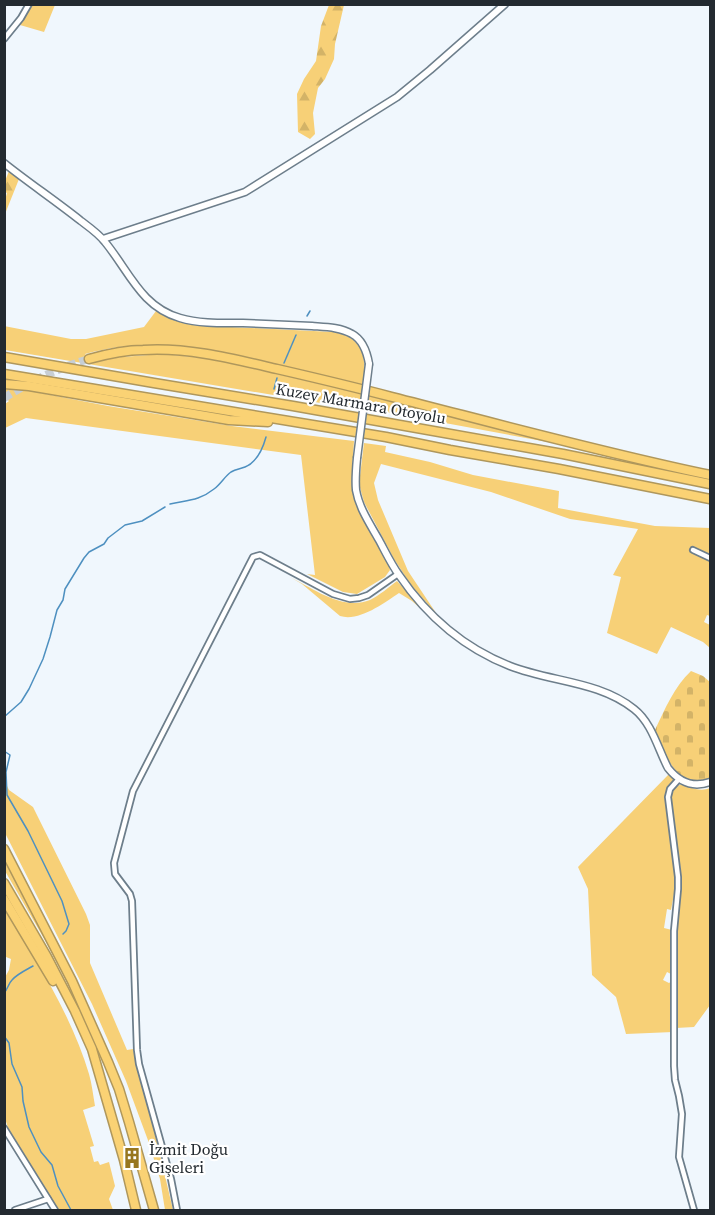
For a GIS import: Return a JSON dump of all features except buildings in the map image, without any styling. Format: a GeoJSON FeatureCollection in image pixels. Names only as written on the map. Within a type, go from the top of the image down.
{"type":"FeatureCollection","features":[{"type":"Feature","properties":{"kind":"highway"},"geometry":{"type":"LineString","coordinates":[[89,359],[126,351],[194,352],[337,383],[711,475]]}},
{"type":"Feature","properties":{"kind":"highway","name":"Kuzey Marmara Otoyolu"},"geometry":{"type":"LineString","coordinates":[[4,357],[563,454],[711,484]]}},
{"type":"Feature","properties":{"kind":"highway","name":"Kuzey Marmara Otoyolu"},"geometry":{"type":"LineString","coordinates":[[4,374],[386,437],[711,499]]}},
{"type":"Feature","properties":{"kind":"highway"},"geometry":{"type":"LineString","coordinates":[[4,384],[29,386],[229,420],[312,425]]}},
{"type":"Feature","properties":{"kind":"highway"},"geometry":{"type":"LineString","coordinates":[[4,849],[72,981],[108,1062],[119,1089],[154,1210]]}},
{"type":"Feature","properties":{"kind":"highway"},"geometry":{"type":"LineString","coordinates":[[4,883],[47,957],[92,1049],[136,1210]]}},
{"type":"Feature","properties":{"kind":"highway"},"geometry":{"type":"LineString","coordinates":[[4,898],[53,982],[75,1011]]}},
{"type":"Feature","properties":{"kind":"street"},"geometry":{"type":"LineString","coordinates":[[4,39],[29,4]]}},
{"type":"Feature","properties":{"kind":"street"},"geometry":{"type":"LineString","coordinates":[[104,239],[245,192],[397,97],[505,4]]}},
{"type":"Feature","properties":{"kind":"street"},"geometry":{"type":"LineString","coordinates":[[4,163],[104,239],[145,297],[165,313],[181,319],[198,321],[302,326],[343,330],[353,334],[367,351],[369,364],[357,458],[356,479],[360,504],[398,574],[411,592],[443,626],[479,652],[522,671],[601,691],[633,708],[647,724],[668,768],[679,778],[694,784],[711,782]]}},
{"type":"Feature","properties":{"kind":"street"},"geometry":{"type":"LineString","coordinates":[[693,550],[711,558]]}},
{"type":"Feature","properties":{"kind":"street"},"geometry":{"type":"LineString","coordinates":[[177,1210],[171,1179],[139,1064],[132,901],[130,894],[114,871],[114,863],[133,791],[253,557],[260,555],[333,594],[345,598],[354,599],[368,595],[398,574]]}},
{"type":"Feature","properties":{"kind":"street"},"geometry":{"type":"LineString","coordinates":[[679,778],[670,789],[668,797],[678,877],[674,931],[674,1066],[682,1114],[679,1157],[694,1210]]}},
{"type":"Feature","properties":{"kind":"street"},"geometry":{"type":"LineString","coordinates":[[4,1128],[55,1210]]}},
{"type":"Feature","properties":{"kind":"street"},"geometry":{"type":"LineString","coordinates":[[15,1210],[48,1199]]}},
{"type":"Feature","properties":{"kind":"green space"},"geometry":{"type":"Polygon","coordinates":[[[33,4],[55,5],[44,32],[20,25],[33,4]]]}},
{"type":"Feature","properties":{"kind":"green space"},"geometry":{"type":"Polygon","coordinates":[[[329,5],[344,5],[334,59],[318,88],[313,113],[315,134],[310,139],[298,132],[297,94],[316,61],[321,26],[329,5]]]}},
{"type":"Feature","properties":{"kind":"green space"},"geometry":{"type":"Polygon","coordinates":[[[9,171],[19,179],[5,214],[7,193],[5,192],[5,181],[9,171]]]}},
{"type":"Feature","properties":{"kind":"green space"},"geometry":{"type":"Polygon","coordinates":[[[156,311],[174,320],[193,325],[333,332],[343,335],[357,344],[361,350],[364,366],[363,385],[222,353],[177,346],[132,346],[85,354],[92,362],[163,354],[213,359],[585,448],[369,409],[368,411],[5,350],[4,326],[71,339],[86,339],[144,327],[156,311]]]}},
{"type":"Feature","properties":{"kind":"green space"},"geometry":{"type":"Polygon","coordinates":[[[4,389],[25,390],[232,426],[354,441],[352,474],[357,507],[390,570],[385,577],[357,594],[343,592],[307,574],[315,575],[301,455],[26,418],[5,428],[5,404],[9,401],[5,398],[4,389]]]}},
{"type":"Feature","properties":{"kind":"green space"},"geometry":{"type":"Polygon","coordinates":[[[364,443],[386,446],[385,452],[473,475],[559,491],[558,508],[655,526],[710,528],[710,556],[692,548],[690,551],[710,560],[710,616],[707,615],[704,622],[710,625],[710,648],[703,642],[671,627],[657,654],[607,633],[621,577],[613,575],[638,529],[570,519],[491,492],[381,464],[374,483],[378,500],[408,571],[438,616],[411,585],[394,559],[364,502],[359,484],[364,443]]]}},
{"type":"Feature","properties":{"kind":"green space"},"geometry":{"type":"Polygon","coordinates":[[[290,577],[329,597],[349,603],[370,600],[397,581],[430,617],[399,593],[363,614],[340,616],[302,584],[290,577]]]}},
{"type":"Feature","properties":{"kind":"green space"},"geometry":{"type":"Polygon","coordinates":[[[691,671],[710,682],[710,778],[699,781],[689,780],[674,768],[655,730],[675,691],[691,671]]]}},
{"type":"Feature","properties":{"kind":"green space"},"geometry":{"type":"Polygon","coordinates":[[[669,774],[674,780],[666,793],[666,799],[676,883],[671,910],[667,909],[664,928],[672,930],[672,973],[667,972],[663,980],[669,983],[672,981],[673,1032],[626,1034],[616,997],[592,975],[588,889],[578,867],[669,774]]]}},
{"type":"Feature","properties":{"kind":"green space"},"geometry":{"type":"Polygon","coordinates":[[[5,782],[9,790],[33,807],[86,914],[90,925],[90,963],[127,1050],[133,1049],[173,1210],[165,1210],[160,1179],[149,1143],[126,1081],[92,1004],[5,833],[5,782]]]}},
{"type":"Feature","properties":{"kind":"green space"},"geometry":{"type":"Polygon","coordinates":[[[682,784],[700,790],[710,788],[710,1005],[694,1027],[676,1028],[676,934],[681,871],[670,806],[673,791],[682,784]]]}},
{"type":"Feature","properties":{"kind":"green space"},"geometry":{"type":"Polygon","coordinates":[[[4,858],[83,1013],[103,1063],[82,1012],[46,942],[5,871],[4,858]]]}},
{"type":"Feature","properties":{"kind":"green space"},"geometry":{"type":"Polygon","coordinates":[[[4,907],[52,988],[82,1052],[95,1106],[83,1110],[94,1146],[90,1147],[94,1162],[98,1161],[100,1165],[109,1162],[115,1186],[109,1199],[113,1210],[59,1210],[8,1128],[4,1115],[4,979],[11,959],[6,957],[4,907]]]}},
{"type":"Feature","properties":{"kind":"waterway"},"geometry":{"type":"LineString","coordinates":[[307,316],[310,311]]}},
{"type":"Feature","properties":{"kind":"waterway"},"geometry":{"type":"LineString","coordinates":[[284,363],[296,335]]}},
{"type":"Feature","properties":{"kind":"waterway"},"geometry":{"type":"LineString","coordinates":[[274,389],[277,378]]}},
{"type":"Feature","properties":{"kind":"waterway"},"geometry":{"type":"LineString","coordinates":[[170,504],[193,500],[209,493],[231,472],[253,462],[266,437]]}},
{"type":"Feature","properties":{"kind":"waterway"},"geometry":{"type":"LineString","coordinates":[[4,717],[21,702],[29,689],[43,659],[65,589],[84,558],[125,525],[142,521],[165,507]]}},
{"type":"Feature","properties":{"kind":"waterway"},"geometry":{"type":"LineString","coordinates":[[4,751],[10,755],[6,772],[7,795],[28,831],[62,901],[69,924],[63,934]]}},
{"type":"Feature","properties":{"kind":"waterway"},"geometry":{"type":"LineString","coordinates":[[4,993],[14,978],[33,966]]}},
{"type":"Feature","properties":{"kind":"waterway"},"geometry":{"type":"LineString","coordinates":[[4,1036],[9,1043],[12,1064],[22,1087],[29,1127],[41,1152],[52,1165],[58,1186],[71,1210]]}},
{"type":"Feature","properties":{"kind":"tunnel"},"geometry":{"type":"LineString","coordinates":[[4,398],[66,366],[89,359]]}},
{"type":"Feature","properties":{"kind":"place","name":"İzmit Doğu Gişeleri"},"geometry":{"type":"Point","coordinates":[132,1158]}}]}
